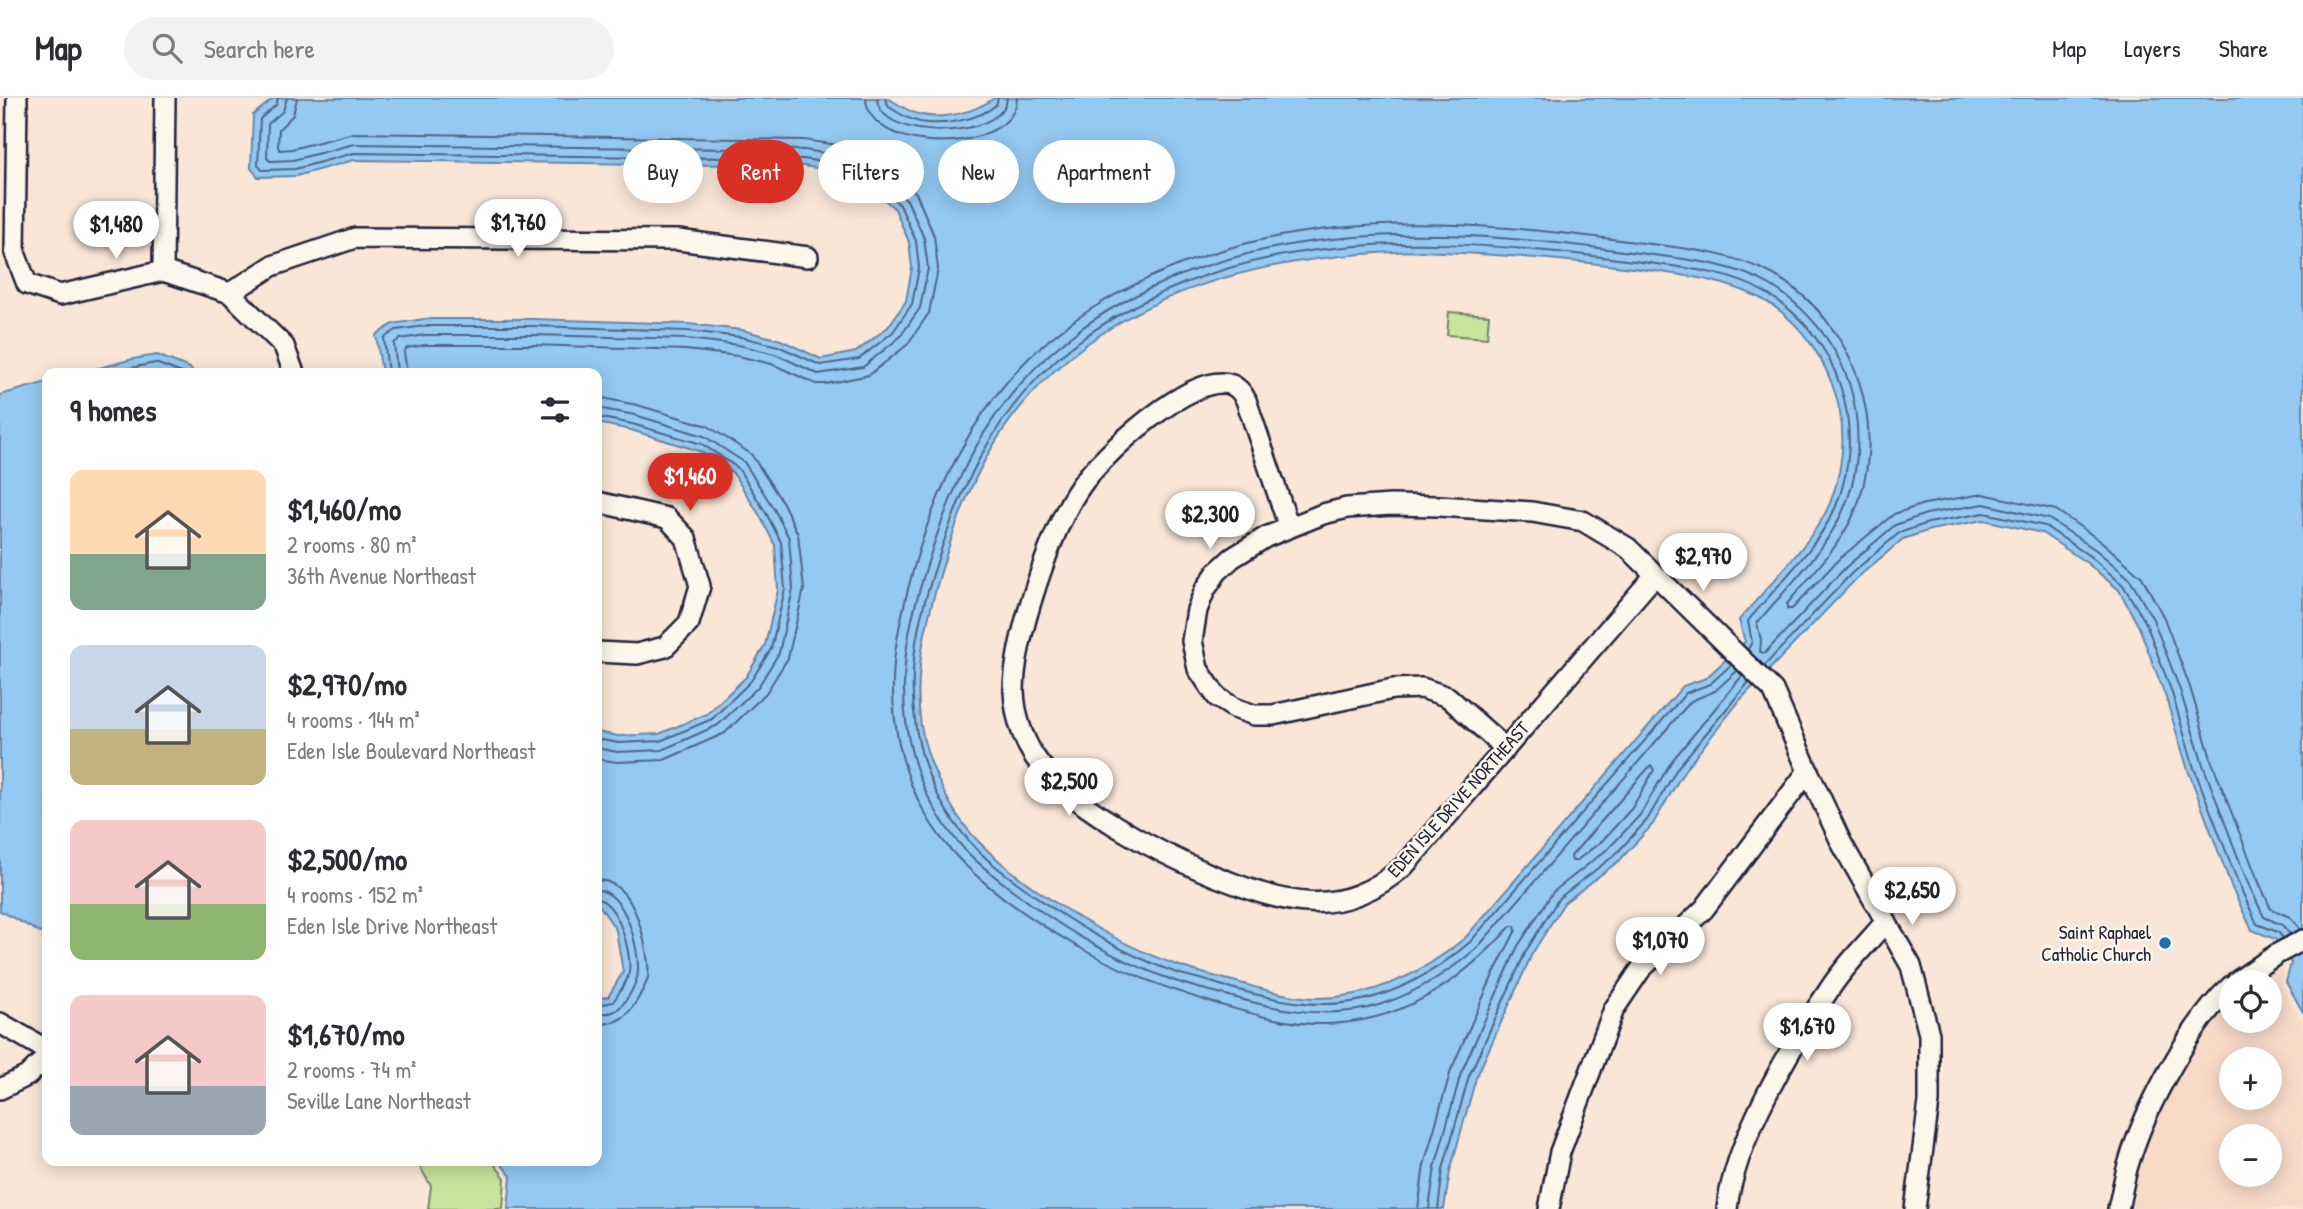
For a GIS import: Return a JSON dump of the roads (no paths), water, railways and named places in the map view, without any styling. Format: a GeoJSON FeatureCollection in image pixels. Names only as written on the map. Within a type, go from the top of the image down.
{"type":"FeatureCollection","features":[{"type":"Feature","properties":{"kind":"street"},"geometry":{"type":"LineString","coordinates":[[17,98],[15,253],[27,284],[60,295],[163,271],[230,293],[284,346],[292,368]]}},
{"type":"Feature","properties":{"kind":"street"},"geometry":{"type":"LineString","coordinates":[[163,271],[165,98]]}},
{"type":"Feature","properties":{"kind":"street"},"geometry":{"type":"LineString","coordinates":[[230,293],[272,266],[355,238],[678,240],[808,257]]}},
{"type":"Feature","properties":{"kind":"street","name":"EDEN ISLE DRIVE NORTHEAST"},"geometry":{"type":"LineString","coordinates":[[1289,527],[1246,400],[1240,390],[1232,385],[1211,384],[1194,391],[1134,429],[1080,487],[1063,516],[1022,632],[1014,693],[1017,717],[1034,756],[1063,789],[1150,846],[1233,883],[1288,900],[1334,903],[1355,898],[1372,890],[1404,866],[1655,575]]}},
{"type":"Feature","properties":{"kind":"street"},"geometry":{"type":"LineString","coordinates":[[602,503],[667,519],[686,538],[700,586],[689,623],[665,648],[637,654],[602,652]]}},
{"type":"Feature","properties":{"kind":"street"},"geometry":{"type":"LineString","coordinates":[[1505,748],[1448,697],[1422,688],[1393,689],[1273,715],[1254,715],[1234,708],[1217,697],[1198,669],[1192,640],[1197,610],[1205,590],[1217,572],[1248,546],[1289,527],[1347,508],[1391,505],[1549,514],[1583,521],[1597,527],[1628,548],[1773,690],[1843,844],[1911,967],[1929,1034],[1929,1102],[1915,1209]]}},
{"type":"Feature","properties":{"kind":"street"},"geometry":{"type":"LineString","coordinates":[[1549,1209],[1560,1152],[1614,1009],[1640,969],[1704,909],[1808,771]]}},
{"type":"Feature","properties":{"kind":"street"},"geometry":{"type":"LineString","coordinates":[[1727,1209],[1744,1141],[1790,1054],[1832,985],[1886,921]]}},
{"type":"Feature","properties":{"kind":"street"},"geometry":{"type":"LineString","coordinates":[[2254,970],[2303,940]]}},
{"type":"Feature","properties":{"kind":"street"},"geometry":{"type":"LineString","coordinates":[[2118,1209],[2129,1161],[2161,1089],[2189,1036],[2219,999]]}},
{"type":"Feature","properties":{"kind":"street"},"geometry":{"type":"LineString","coordinates":[[0,1023],[42,1047]]}},
{"type":"Feature","properties":{"kind":"street"},"geometry":{"type":"LineString","coordinates":[[0,1089],[27,1076],[42,1062]]}},
{"type":"Feature","properties":{"kind":"water"},"geometry":{"type":"Polygon","coordinates":[[[274,98],[888,98],[914,113],[947,116],[968,111],[994,98],[2303,98],[2303,1012],[2286,982],[2291,963],[2275,939],[2252,930],[2232,888],[2188,770],[2165,695],[2139,627],[2119,590],[2087,563],[2042,533],[1984,520],[1930,530],[1903,539],[1857,578],[1741,699],[1684,771],[1653,824],[1620,860],[1564,903],[1532,954],[1476,1078],[1450,1171],[1444,1209],[508,1209],[511,1176],[503,1166],[602,1166],[602,998],[608,997],[623,972],[616,930],[602,909],[602,733],[618,736],[659,734],[707,714],[746,677],[765,645],[778,590],[775,545],[733,473],[699,451],[602,424],[602,368],[381,368],[376,335],[393,324],[424,319],[688,324],[742,330],[781,340],[821,359],[856,352],[888,327],[906,301],[912,268],[909,242],[895,209],[888,203],[924,203],[924,140],[818,140],[818,168],[804,166],[804,140],[717,140],[717,165],[703,165],[703,140],[623,140],[623,164],[354,160],[296,176],[258,177],[251,168],[253,115],[274,98]],[[1419,251],[1307,260],[1252,271],[1199,286],[1149,307],[1101,334],[1057,368],[1004,428],[981,468],[947,553],[923,641],[919,710],[928,754],[949,801],[962,823],[979,842],[1046,896],[1126,944],[1191,970],[1265,990],[1319,998],[1360,993],[1379,988],[1415,972],[1465,938],[1683,686],[1706,678],[1745,642],[1739,620],[1813,532],[1830,503],[1839,473],[1842,429],[1832,384],[1812,346],[1783,313],[1758,297],[1715,282],[1585,262],[1419,251]]]}},
{"type":"Feature","properties":{"kind":"water"},"geometry":{"type":"Polygon","coordinates":[[[157,355],[190,368],[99,368],[157,355]]]}},
{"type":"Feature","properties":{"kind":"water"},"geometry":{"type":"Polygon","coordinates":[[[42,383],[42,933],[0,911],[0,395],[42,383]]]}},
{"type":"Feature","properties":{"kind":"place","name":"Saint Raphael Catholic Church"},"geometry":{"type":"Point","coordinates":[2165,943]}}]}
